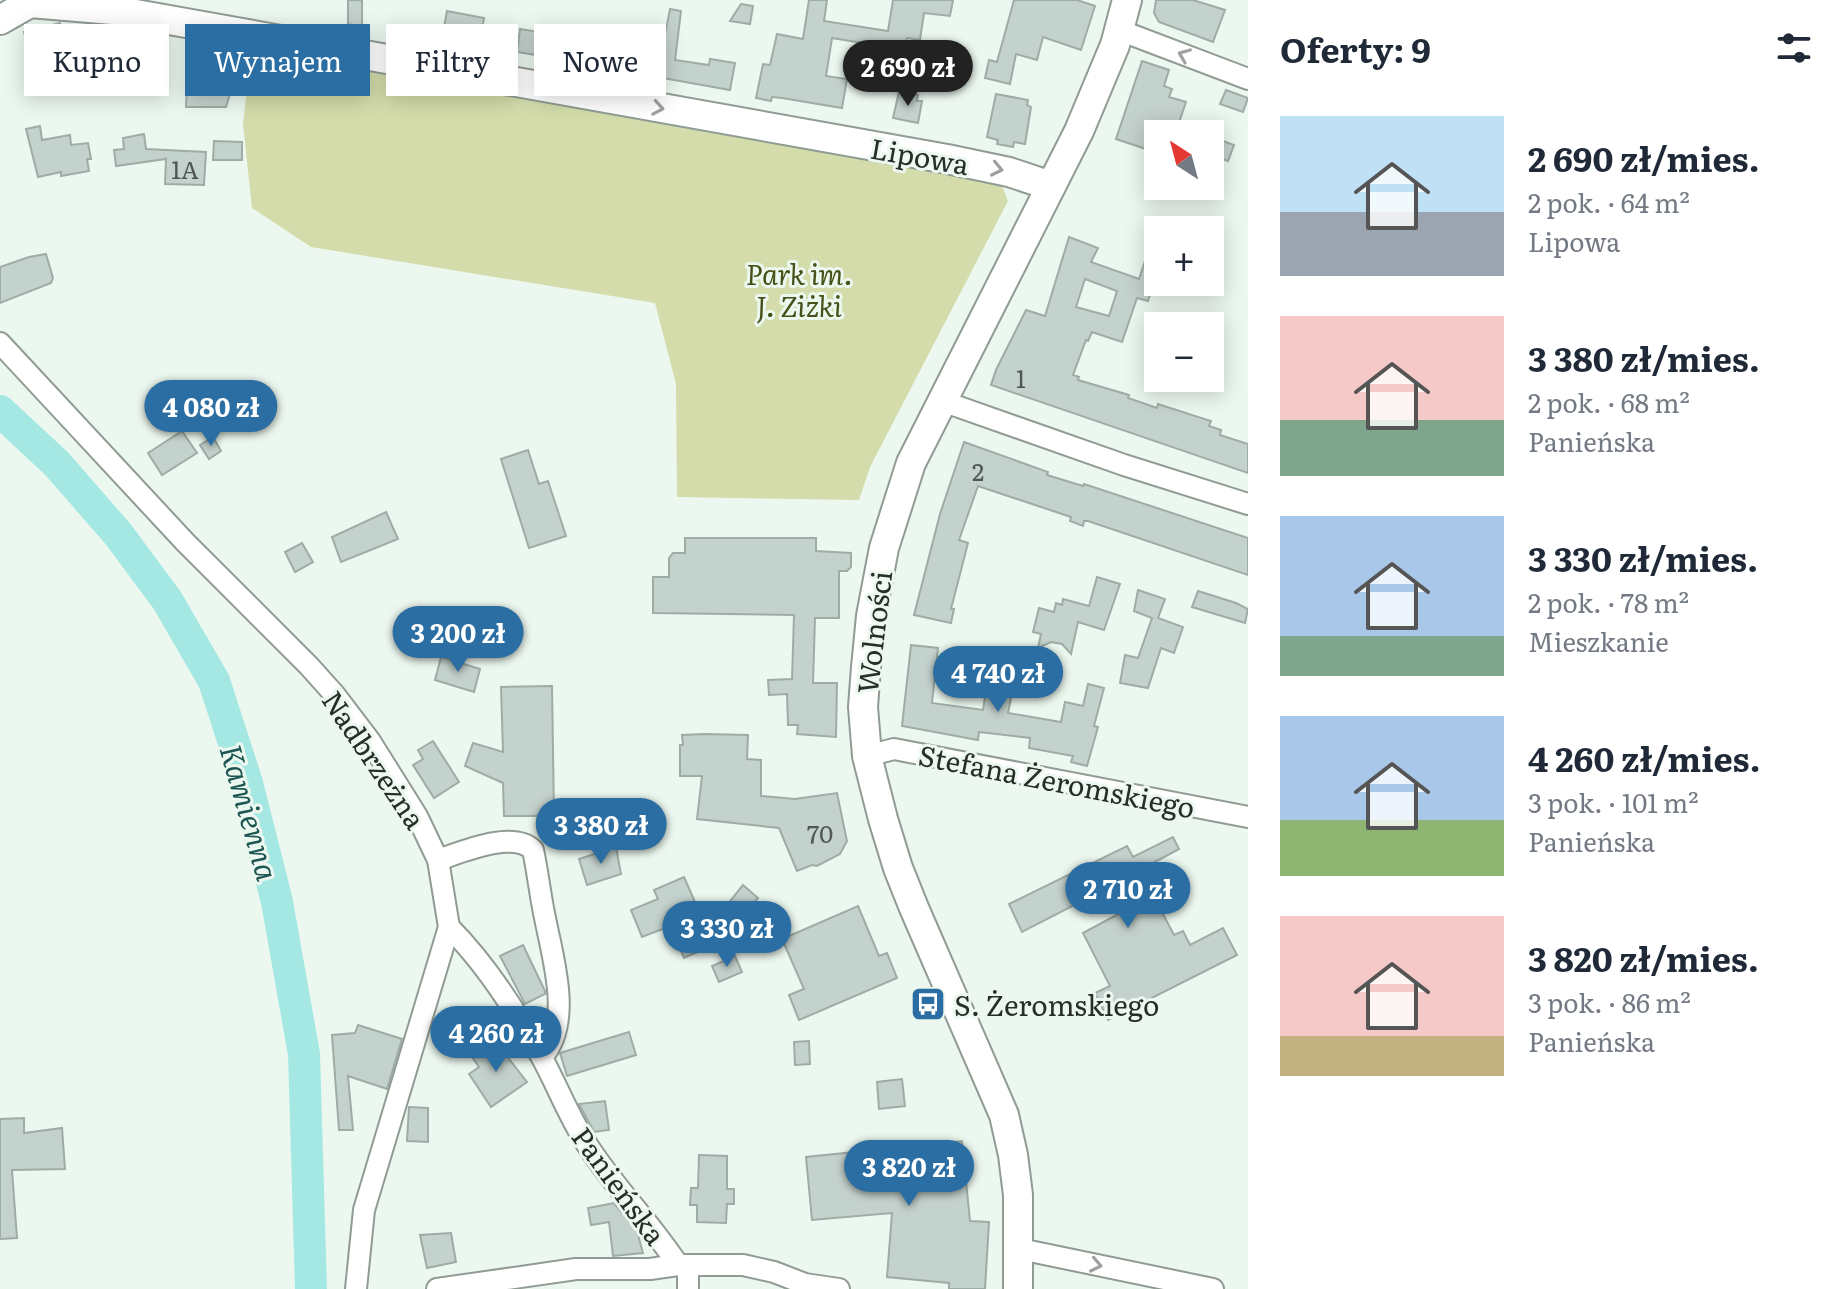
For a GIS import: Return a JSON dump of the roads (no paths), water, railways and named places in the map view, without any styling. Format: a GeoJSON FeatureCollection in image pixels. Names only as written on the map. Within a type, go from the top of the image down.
{"type":"FeatureCollection","features":[{"type":"Feature","properties":{"kind":"street","name":"Wolności"},"geometry":{"type":"LineString","coordinates":[[1018,1289],[1017,1181],[1004,1115],[898,868],[867,756],[863,707],[866,667],[871,616],[884,548],[911,463],[1085,117],[1119,30],[1127,0]]}},
{"type":"Feature","properties":{"kind":"street"},"geometry":{"type":"LineString","coordinates":[[0,20],[32,1]]}},
{"type":"Feature","properties":{"kind":"street","name":"Lipowa"},"geometry":{"type":"LineString","coordinates":[[32,1],[113,10],[947,159],[1009,172],[1051,186]]}},
{"type":"Feature","properties":{"kind":"street"},"geometry":{"type":"LineString","coordinates":[[1119,30],[1248,79]]}},
{"type":"Feature","properties":{"kind":"street","name":"Nadbrzeżna"},"geometry":{"type":"LineString","coordinates":[[0,343],[185,542],[335,695],[370,741],[417,816],[438,860],[449,927],[364,1210],[356,1289]]}},
{"type":"Feature","properties":{"kind":"street"},"geometry":{"type":"LineString","coordinates":[[942,401],[1109,460],[1248,504]]}},
{"type":"Feature","properties":{"kind":"street","name":"Stefana Żeromskiego"},"geometry":{"type":"LineString","coordinates":[[867,756],[894,749],[1248,817]]}},
{"type":"Feature","properties":{"kind":"street"},"geometry":{"type":"LineString","coordinates":[[438,860],[481,846],[510,841],[525,843],[533,850],[559,1002],[550,1048],[542,1057]]}},
{"type":"Feature","properties":{"kind":"street","name":"Panieńska"},"geometry":{"type":"LineString","coordinates":[[449,927],[467,945],[542,1057],[587,1145],[683,1265],[743,1265],[805,1284],[839,1289]]}},
{"type":"Feature","properties":{"kind":"street"},"geometry":{"type":"LineString","coordinates":[[1020,1249],[1213,1289]]}},
{"type":"Feature","properties":{"kind":"street"},"geometry":{"type":"LineString","coordinates":[[437,1289],[576,1269],[650,1269],[683,1265],[688,1289]]}},
{"type":"Feature","properties":{"kind":"waterway","name":"Kamienna"},"geometry":{"type":"LineString","coordinates":[[0,411],[57,464],[118,534],[167,600],[214,681],[247,783],[277,902],[304,1054],[311,1289]]}},
{"type":"Feature","properties":{"kind":"place","name":"S. Żeromskiego"},"geometry":{"type":"Point","coordinates":[928,1004]}},
{"type":"Feature","properties":{"kind":"park label","name":"Park im. J. Ziżki"},"geometry":{"type":"Point","coordinates":[799,289]}}]}
